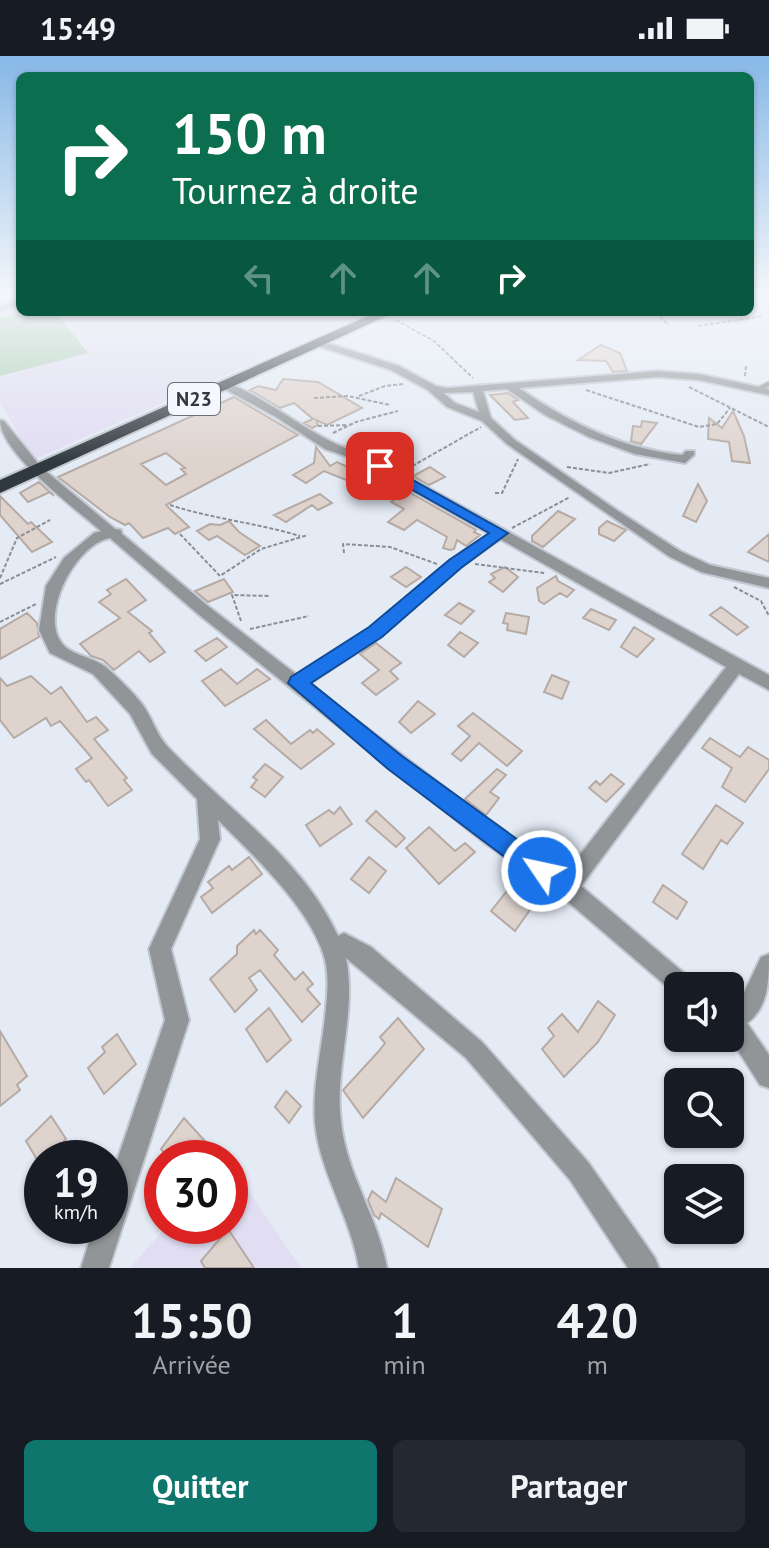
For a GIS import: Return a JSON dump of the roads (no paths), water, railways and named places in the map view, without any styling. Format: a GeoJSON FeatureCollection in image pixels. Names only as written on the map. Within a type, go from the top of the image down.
{"type":"FeatureCollection","features":[{"type":"Feature","properties":{"kind":"highway","name":"N23"},"geometry":{"type":"LineString","coordinates":[[0,487],[301,351]]}},
{"type":"Feature","properties":{"kind":"street"},"geometry":{"type":"LineString","coordinates":[[341,351],[395,368],[433,388],[451,405],[488,421],[526,455],[684,559],[739,579],[769,583]]}},
{"type":"Feature","properties":{"kind":"street"},"geometry":{"type":"LineString","coordinates":[[433,388],[481,389],[658,374],[699,377],[769,392]]}},
{"type":"Feature","properties":{"kind":"street"},"geometry":{"type":"LineString","coordinates":[[225,385],[296,426],[313,440],[343,454],[364,458],[769,683]]}},
{"type":"Feature","properties":{"kind":"street"},"geometry":{"type":"LineString","coordinates":[[510,387],[557,415],[654,457],[685,459],[690,453]]}},
{"type":"Feature","properties":{"kind":"street"},"geometry":{"type":"LineString","coordinates":[[481,389],[488,421]]}},
{"type":"Feature","properties":{"kind":"street"},"geometry":{"type":"LineString","coordinates":[[0,423],[37,470],[238,628],[297,683],[492,836],[567,888],[666,972]]}},
{"type":"Feature","properties":{"kind":"street"},"geometry":{"type":"LineString","coordinates":[[116,533],[99,536],[84,547],[61,573],[49,602],[47,630],[56,649],[99,670],[136,709],[158,749],[284,875],[335,948],[340,980],[330,1044],[328,1122],[332,1143],[371,1247],[373,1268]]}},
{"type":"Feature","properties":{"kind":"street"},"geometry":{"type":"LineString","coordinates":[[297,683],[376,632],[455,564],[500,533]]}},
{"type":"Feature","properties":{"kind":"street"},"geometry":{"type":"LineString","coordinates":[[567,888],[736,666]]}},
{"type":"Feature","properties":{"kind":"street"},"geometry":{"type":"LineString","coordinates":[[128,1167],[177,1020],[160,949],[210,839],[206,795]]}},
{"type":"Feature","properties":{"kind":"street"},"geometry":{"type":"LineString","coordinates":[[335,948],[344,944],[363,955],[474,1050],[579,1171],[645,1268]]}},
{"type":"Feature","properties":{"kind":"street"},"geometry":{"type":"LineString","coordinates":[[744,1011],[748,1009],[769,965]]}},
{"type":"Feature","properties":{"kind":"street"},"geometry":{"type":"LineString","coordinates":[[744,1039],[769,1076]]}},
{"type":"Feature","properties":{"kind":"street"},"geometry":{"type":"LineString","coordinates":[[95,1268],[103,1244]]}},
{"type":"Feature","properties":{"kind":"lane"},"geometry":{"type":"LineString","coordinates":[[757,390],[769,384]]}}]}
